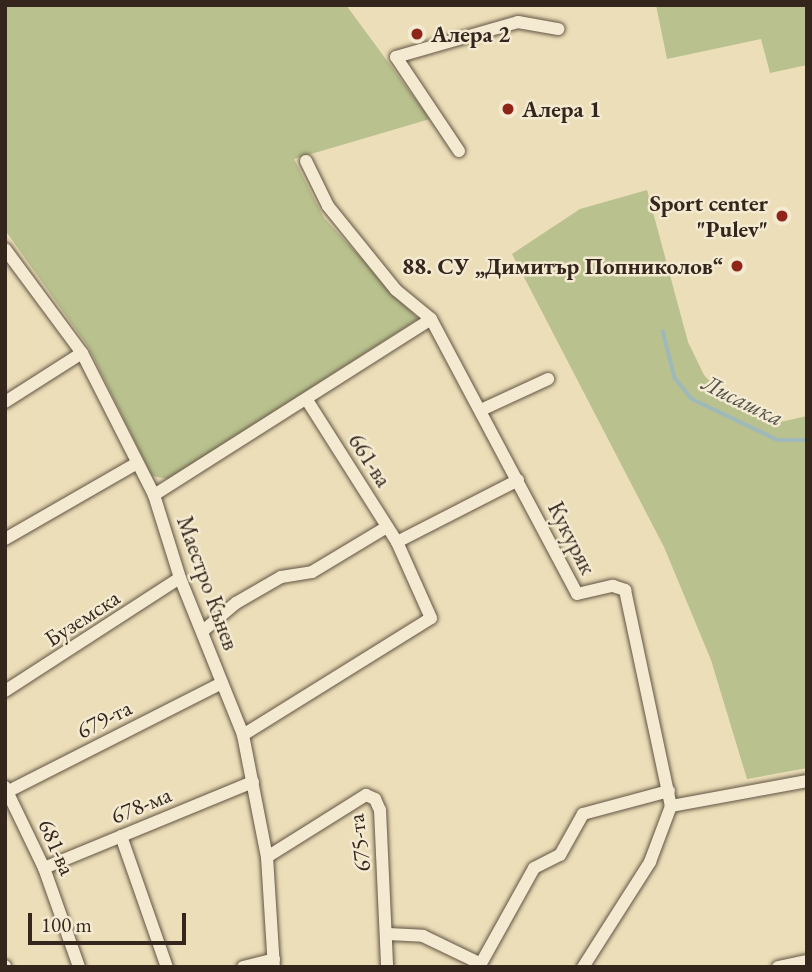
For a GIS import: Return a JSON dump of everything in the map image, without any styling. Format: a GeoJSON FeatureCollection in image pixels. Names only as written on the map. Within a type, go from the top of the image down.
{"type":"FeatureCollection","features":[{"type":"Feature","properties":{"kind":"street"},"geometry":{"type":"LineString","coordinates":[[458,151],[396,57],[518,22],[558,29]]}},
{"type":"Feature","properties":{"kind":"street","name":"Кукуряк"},"geometry":{"type":"LineString","coordinates":[[306,161],[328,206],[396,290],[431,319],[577,593],[613,586],[625,590],[671,806],[650,862],[583,967]]}},
{"type":"Feature","properties":{"kind":"street","name":"Маестро Кънев"},"geometry":{"type":"LineString","coordinates":[[5,249],[9,263],[82,353],[155,495],[180,578],[204,630],[243,735],[267,857],[274,963]]}},
{"type":"Feature","properties":{"kind":"street"},"geometry":{"type":"LineString","coordinates":[[155,495],[431,319]]}},
{"type":"Feature","properties":{"kind":"street"},"geometry":{"type":"LineString","coordinates":[[5,402],[82,353]]}},
{"type":"Feature","properties":{"kind":"street"},"geometry":{"type":"LineString","coordinates":[[481,410],[548,379]]}},
{"type":"Feature","properties":{"kind":"street","name":"661-ва"},"geometry":{"type":"LineString","coordinates":[[243,735],[431,618],[397,542],[307,400]]}},
{"type":"Feature","properties":{"kind":"street"},"geometry":{"type":"LineString","coordinates":[[5,539],[137,463]]}},
{"type":"Feature","properties":{"kind":"street"},"geometry":{"type":"LineString","coordinates":[[397,542],[417,536],[518,480]]}},
{"type":"Feature","properties":{"kind":"street"},"geometry":{"type":"LineString","coordinates":[[204,630],[236,603],[281,577],[312,572],[387,527]]}},
{"type":"Feature","properties":{"kind":"street","name":"Буземска"},"geometry":{"type":"LineString","coordinates":[[5,691],[180,578]]}},
{"type":"Feature","properties":{"kind":"street","name":"679-та"},"geometry":{"type":"LineString","coordinates":[[6,791],[222,683]]}},
{"type":"Feature","properties":{"kind":"street"},"geometry":{"type":"LineString","coordinates":[[671,806],[807,781]]}},
{"type":"Feature","properties":{"kind":"street","name":"678-ма"},"geometry":{"type":"LineString","coordinates":[[44,867],[253,782]]}},
{"type":"Feature","properties":{"kind":"street","name":"681-ва"},"geometry":{"type":"LineString","coordinates":[[6,791],[44,867],[79,967]]}},
{"type":"Feature","properties":{"kind":"street"},"geometry":{"type":"LineString","coordinates":[[388,934],[423,936],[479,965],[534,868],[560,855],[583,814],[669,791]]}},
{"type":"Feature","properties":{"kind":"street","name":"675-та"},"geometry":{"type":"LineString","coordinates":[[267,857],[366,795],[374,799],[380,810],[388,934],[387,967]]}},
{"type":"Feature","properties":{"kind":"street"},"geometry":{"type":"LineString","coordinates":[[121,836],[167,967]]}},
{"type":"Feature","properties":{"kind":"street"},"geometry":{"type":"LineString","coordinates":[[778,967],[807,961]]}},
{"type":"Feature","properties":{"kind":"street"},"geometry":{"type":"LineString","coordinates":[[243,967],[274,963]]}},
{"type":"Feature","properties":{"kind":"green space"},"geometry":{"type":"Polygon","coordinates":[[[5,5],[346,5],[430,119],[294,159],[324,218],[418,319],[168,479],[152,476],[89,348],[5,230],[5,5]]]}},
{"type":"Feature","properties":{"kind":"green space"},"geometry":{"type":"Polygon","coordinates":[[[656,5],[807,5],[807,65],[770,73],[761,39],[667,59],[656,5]]]}},
{"type":"Feature","properties":{"kind":"green space"},"geometry":{"type":"Polygon","coordinates":[[[647,190],[688,342],[704,375],[729,402],[752,415],[776,423],[807,416],[807,768],[747,779],[711,660],[664,547],[512,254],[580,209],[647,190]]]}},
{"type":"Feature","properties":{"kind":"waterway","name":"Лисашка"},"geometry":{"type":"LineString","coordinates":[[663,331],[675,378],[692,399],[778,440],[807,440]]}},
{"type":"Feature","properties":{"kind":"place","name":"Алера 2"},"geometry":{"type":"Point","coordinates":[417,34]}},
{"type":"Feature","properties":{"kind":"place","name":"Алера 1"},"geometry":{"type":"Point","coordinates":[508,109]}},
{"type":"Feature","properties":{"kind":"place","name":"Sport center \"Pulev\""},"geometry":{"type":"Point","coordinates":[782,216]}},
{"type":"Feature","properties":{"kind":"place","name":"88. СУ „Димитър Попниколов“"},"geometry":{"type":"Point","coordinates":[737,266]}}]}
